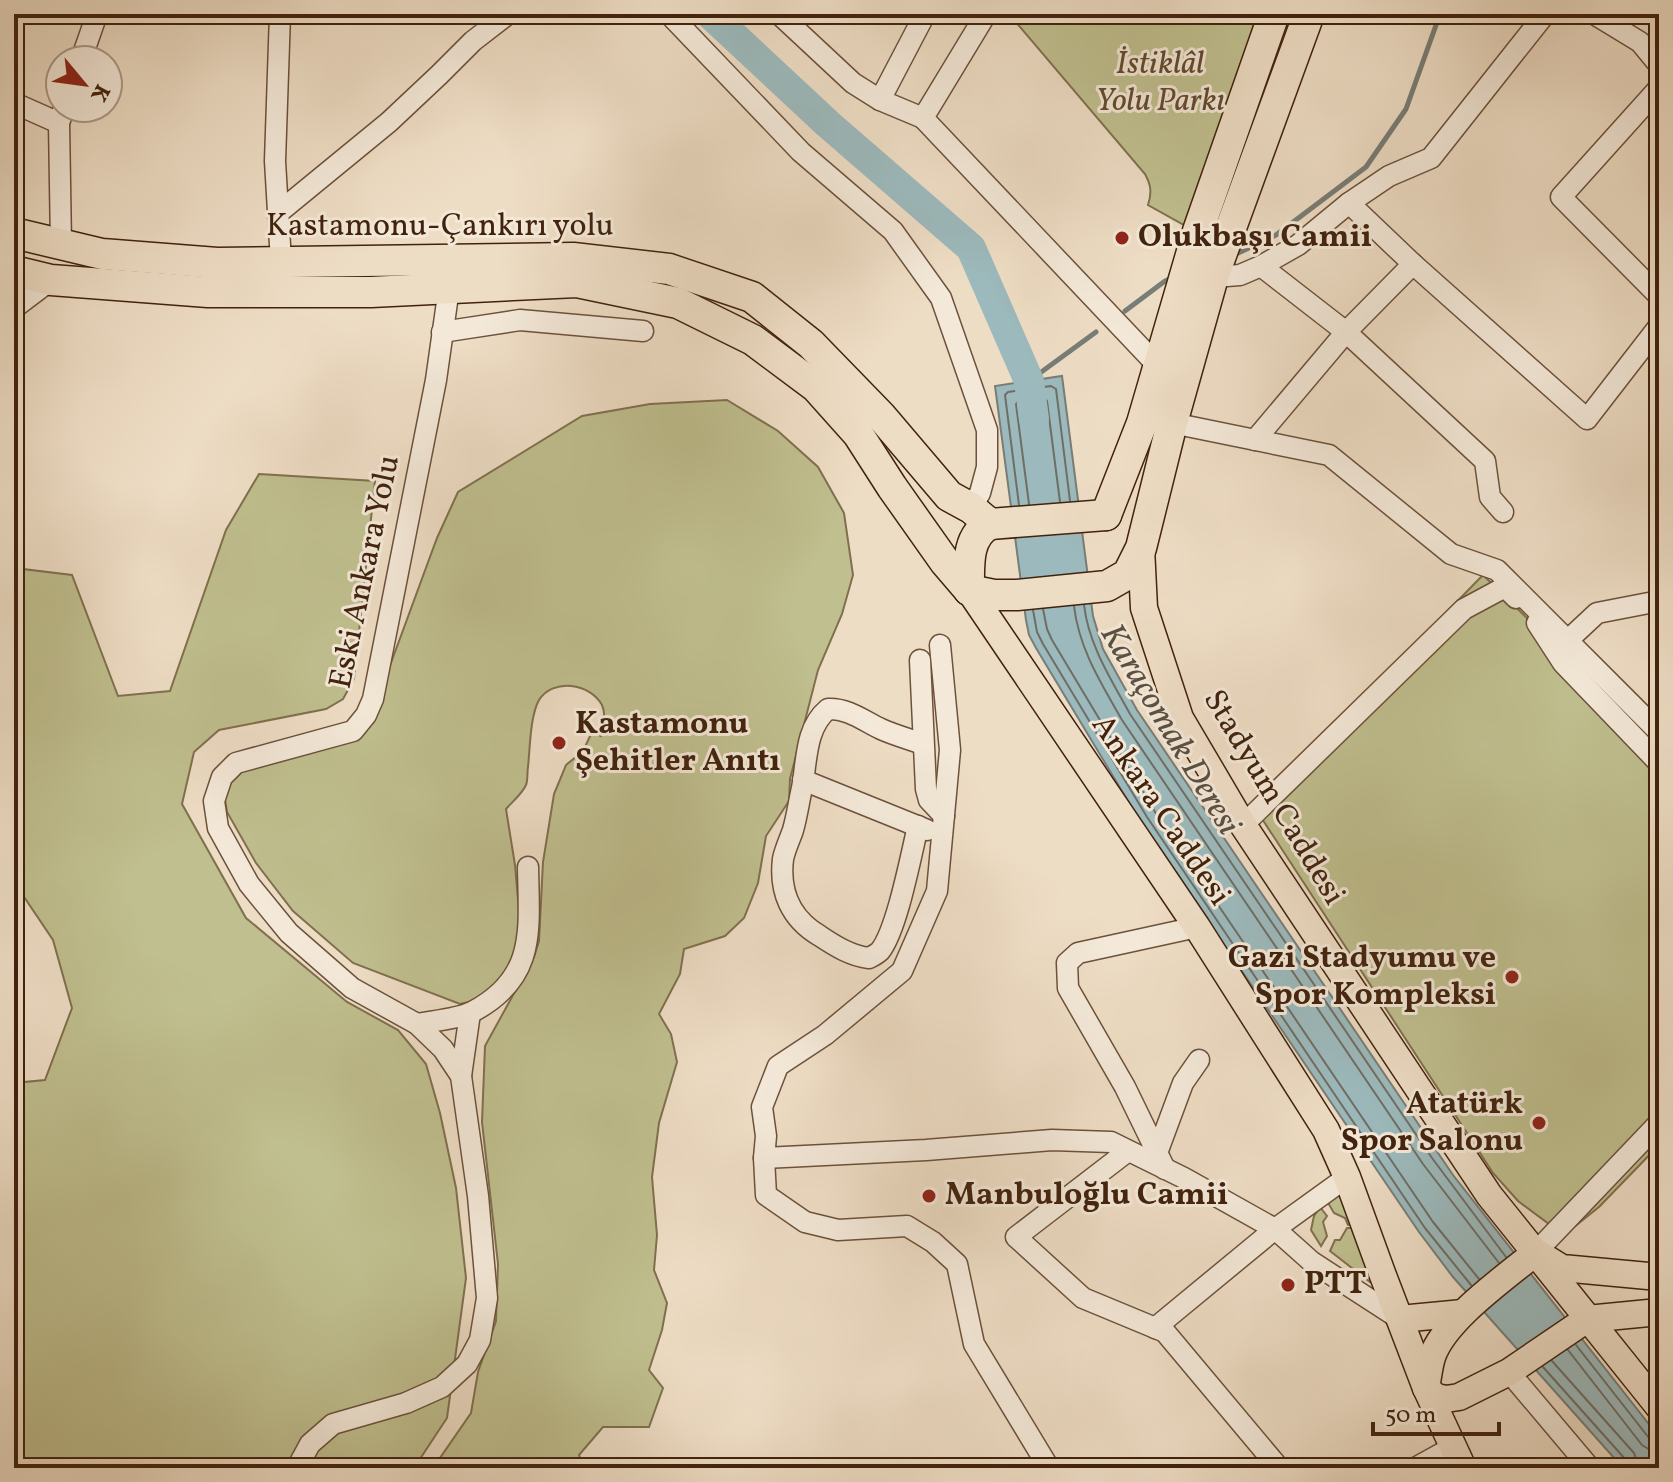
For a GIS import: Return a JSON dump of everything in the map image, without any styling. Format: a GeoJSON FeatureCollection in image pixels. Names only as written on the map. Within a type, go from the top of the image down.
{"type":"FeatureCollection","features":[{"type":"Feature","properties":{"kind":"highway"},"geometry":{"type":"LineString","coordinates":[[1106,515],[1142,423],[1198,231],[1274,14]]}},
{"type":"Feature","properties":{"kind":"highway"},"geometry":{"type":"LineString","coordinates":[[1141,548],[1123,526],[1106,515],[980,516],[982,528],[972,547],[969,590],[1017,595],[1107,586],[1128,574],[1141,548],[1213,277],[1309,14]]}},
{"type":"Feature","properties":{"kind":"highway","name":"Kastamonu-Çankırı yolu"},"geometry":{"type":"LineString","coordinates":[[14,233],[102,254],[217,263],[573,258],[669,269],[752,297],[811,344],[881,416],[949,496],[980,516]]}},
{"type":"Feature","properties":{"kind":"highway","name":"Kastamonu-Çankırı yolu"},"geometry":{"type":"LineString","coordinates":[[14,271],[51,280],[208,292],[371,292],[577,282],[678,303],[753,340],[816,387],[858,434],[945,562],[969,590]]}},
{"type":"Feature","properties":{"kind":"main road","name":"Stadyum Caddesi"},"geometry":{"type":"LineString","coordinates":[[1141,548],[1144,608],[1180,718],[1243,825],[1489,1195],[1659,1407]]}},
{"type":"Feature","properties":{"kind":"main road","name":"Ankara Caddesi"},"geometry":{"type":"LineString","coordinates":[[969,590],[1197,927],[1326,1130],[1347,1177],[1426,1388],[1458,1458]]}},
{"type":"Feature","properties":{"kind":"main road"},"geometry":{"type":"LineString","coordinates":[[1659,1277],[1562,1268],[1536,1252],[1468,1309],[1442,1336],[1432,1358],[1426,1388],[1436,1397],[1459,1397],[1515,1368],[1587,1319],[1659,1312]]}},
{"type":"Feature","properties":{"kind":"main road"},"geometry":{"type":"LineString","coordinates":[[1400,1319],[1468,1309]]}},
{"type":"Feature","properties":{"kind":"street"},"geometry":{"type":"LineString","coordinates":[[87,44],[97,14]]}},
{"type":"Feature","properties":{"kind":"street"},"geometry":{"type":"LineString","coordinates":[[280,14],[275,161],[281,262]]}},
{"type":"Feature","properties":{"kind":"street"},"geometry":{"type":"LineString","coordinates":[[278,213],[389,122],[473,41],[508,14]]}},
{"type":"Feature","properties":{"kind":"street"},"geometry":{"type":"LineString","coordinates":[[669,14],[801,152],[893,231],[941,298],[987,430],[987,467],[980,493],[980,516]]}},
{"type":"Feature","properties":{"kind":"street"},"geometry":{"type":"LineString","coordinates":[[779,14],[853,83],[880,100],[923,118],[1158,366]]}},
{"type":"Feature","properties":{"kind":"street"},"geometry":{"type":"LineString","coordinates":[[880,100],[925,14]]}},
{"type":"Feature","properties":{"kind":"street"},"geometry":{"type":"LineString","coordinates":[[923,118],[986,14]]}},
{"type":"Feature","properties":{"kind":"street"},"geometry":{"type":"LineString","coordinates":[[1213,277],[1240,275],[1261,266],[1298,245],[1349,203],[1389,176],[1431,158],[1545,14]]}},
{"type":"Feature","properties":{"kind":"street"},"geometry":{"type":"LineString","coordinates":[[1594,14],[1640,42],[1659,65]]}},
{"type":"Feature","properties":{"kind":"street"},"geometry":{"type":"LineString","coordinates":[[1659,88],[1561,197],[1659,296]]}},
{"type":"Feature","properties":{"kind":"street"},"geometry":{"type":"LineString","coordinates":[[14,103],[44,110]]}},
{"type":"Feature","properties":{"kind":"street"},"geometry":{"type":"LineString","coordinates":[[61,245],[62,124]]}},
{"type":"Feature","properties":{"kind":"street"},"geometry":{"type":"LineString","coordinates":[[1349,203],[1587,419],[1659,326]]}},
{"type":"Feature","properties":{"kind":"street"},"geometry":{"type":"LineString","coordinates":[[1255,440],[1346,332],[1413,264]]}},
{"type":"Feature","properties":{"kind":"street"},"geometry":{"type":"LineString","coordinates":[[1261,266],[1346,332],[1485,461],[1490,497],[1503,512]]}},
{"type":"Feature","properties":{"kind":"street"},"geometry":{"type":"LineString","coordinates":[[14,308],[51,280]]}},
{"type":"Feature","properties":{"kind":"street","name":"Eski Ankara Yolu"},"geometry":{"type":"LineString","coordinates":[[297,1468],[310,1444],[333,1424],[406,1403],[442,1387],[467,1364],[480,1340],[487,1298],[478,1196],[461,1076],[443,1049],[417,1024],[352,988],[289,933],[249,884],[218,828],[214,801],[222,777],[236,763],[353,731],[366,715],[373,699],[436,380],[449,288]]}},
{"type":"Feature","properties":{"kind":"street"},"geometry":{"type":"LineString","coordinates":[[442,332],[520,320],[643,331]]}},
{"type":"Feature","properties":{"kind":"street"},"geometry":{"type":"LineString","coordinates":[[1172,423],[1329,455],[1451,554],[1497,570],[1659,732]]}},
{"type":"Feature","properties":{"kind":"street"},"geometry":{"type":"LineString","coordinates":[[1243,825],[1464,609],[1505,587],[1532,614],[1563,663],[1659,763]]}},
{"type":"Feature","properties":{"kind":"street"},"geometry":{"type":"LineString","coordinates":[[1567,641],[1597,613],[1659,601]]}},
{"type":"Feature","properties":{"kind":"street"},"geometry":{"type":"LineString","coordinates":[[940,645],[950,750],[937,891],[902,971],[825,1035],[778,1066],[762,1107],[766,1136],[766,1195],[805,1222],[838,1230],[907,1226],[933,1242],[957,1264],[974,1344],[1049,1468]]}},
{"type":"Feature","properties":{"kind":"street"},"geometry":{"type":"LineString","coordinates":[[920,660],[924,770],[929,800],[943,826]]}},
{"type":"Feature","properties":{"kind":"street"},"geometry":{"type":"LineString","coordinates":[[918,826],[891,929],[880,951],[869,958],[858,957],[831,944],[801,923],[791,908],[782,880],[783,856],[793,830],[808,745],[816,722],[828,709],[835,708],[923,744]]}},
{"type":"Feature","properties":{"kind":"street"},"geometry":{"type":"LineString","coordinates":[[803,780],[918,826],[943,826]]}},
{"type":"Feature","properties":{"kind":"street"},"geometry":{"type":"LineString","coordinates":[[417,1024],[470,1013],[506,988],[524,957],[529,937],[528,867]]}},
{"type":"Feature","properties":{"kind":"street"},"geometry":{"type":"LineString","coordinates":[[1161,1161],[1125,1087],[1068,988],[1067,963],[1078,953],[1197,927]]}},
{"type":"Feature","properties":{"kind":"street"},"geometry":{"type":"LineString","coordinates":[[461,1076],[470,1013]]}},
{"type":"Feature","properties":{"kind":"street"},"geometry":{"type":"LineString","coordinates":[[1161,1161],[1183,1083],[1199,1060]]}},
{"type":"Feature","properties":{"kind":"street"},"geometry":{"type":"LineString","coordinates":[[1536,1252],[1659,1123]]}},
{"type":"Feature","properties":{"kind":"street"},"geometry":{"type":"LineString","coordinates":[[764,1158],[1052,1140],[1111,1142],[1161,1161],[1275,1229],[1316,1265],[1400,1319]]}},
{"type":"Feature","properties":{"kind":"street"},"geometry":{"type":"LineString","coordinates":[[1128,1151],[1016,1237],[1083,1298],[1165,1332],[1279,1468]]}},
{"type":"Feature","properties":{"kind":"street"},"geometry":{"type":"LineString","coordinates":[[1155,1328],[1275,1229],[1347,1177]]}},
{"type":"Feature","properties":{"kind":"street"},"geometry":{"type":"LineString","coordinates":[[1515,1368],[1590,1468]]}},
{"type":"Feature","properties":{"kind":"street"},"geometry":{"type":"LineString","coordinates":[[1415,1468],[1458,1458]]}},
{"type":"Feature","properties":{"kind":"green space","name":"İstiklâl Yolu Parkı"},"geometry":{"type":"Polygon","coordinates":[[[1009,14],[1258,14],[1184,225],[1148,205],[1150,189],[1145,174],[1009,14]]]}},
{"type":"Feature","properties":{"kind":"green space"},"geometry":{"type":"Polygon","coordinates":[[[727,400],[778,431],[818,467],[844,513],[853,575],[842,614],[818,670],[790,779],[789,801],[766,836],[758,883],[744,918],[725,936],[684,949],[680,974],[659,1014],[671,1034],[677,1062],[659,1123],[652,1177],[657,1235],[654,1270],[667,1303],[649,1370],[663,1388],[649,1427],[603,1427],[579,1455],[584,1468],[433,1468],[471,1413],[478,1372],[496,1321],[498,1264],[482,1122],[485,1046],[534,957],[539,941],[543,862],[554,794],[566,765],[583,751],[592,732],[601,736],[604,720],[602,705],[589,692],[562,686],[545,693],[536,707],[527,783],[506,809],[521,933],[517,952],[501,980],[477,1000],[460,1004],[353,963],[293,911],[256,863],[227,812],[224,794],[240,765],[342,733],[381,690],[437,538],[458,492],[582,416],[650,404],[727,400]]]}},
{"type":"Feature","properties":{"kind":"green space"},"geometry":{"type":"Polygon","coordinates":[[[259,474],[375,481],[354,679],[343,699],[326,709],[219,730],[194,752],[182,804],[246,918],[347,1002],[398,1030],[426,1064],[456,1188],[466,1278],[447,1418],[414,1468],[14,1468],[14,1083],[45,1080],[72,1008],[53,940],[14,882],[14,568],[72,575],[118,696],[170,691],[226,530],[259,474]]]}},
{"type":"Feature","properties":{"kind":"green space","name":"Gazi Stadyumu ve Spor Kompleksi"},"geometry":{"type":"Polygon","coordinates":[[[1483,575],[1659,747],[1659,1145],[1599,1207],[1574,1227],[1553,1227],[1518,1201],[1493,1173],[1255,808],[1483,575]]]}},
{"type":"Feature","properties":{"kind":"green space"},"geometry":{"type":"Polygon","coordinates":[[[1345,1192],[1357,1224],[1348,1225],[1345,1218],[1334,1213],[1327,1201],[1345,1192]]]}},
{"type":"Feature","properties":{"kind":"green space"},"geometry":{"type":"Polygon","coordinates":[[[1320,1207],[1327,1216],[1323,1222],[1327,1236],[1321,1246],[1311,1230],[1320,1207]]]}},
{"type":"Feature","properties":{"kind":"green space"},"geometry":{"type":"Polygon","coordinates":[[[1347,1228],[1359,1228],[1373,1282],[1330,1251],[1335,1240],[1340,1240],[1347,1228]]]}},
{"type":"Feature","properties":{"kind":"water"},"geometry":{"type":"Polygon","coordinates":[[[1062,376],[1093,616],[1103,649],[1137,710],[1453,1175],[1659,1437],[1659,1468],[1623,1468],[1453,1277],[1419,1232],[1140,821],[1036,648],[1026,620],[995,386],[1062,376]]]}},
{"type":"Feature","properties":{"kind":"waterway","name":"Karaçomak Deresi"},"geometry":{"type":"LineString","coordinates":[[710,14],[828,124],[971,248],[1029,381],[1034,419]]}},
{"type":"Feature","properties":{"kind":"waterway"},"geometry":{"type":"LineString","coordinates":[[1234,255],[1276,235],[1366,167],[1406,109],[1440,14]]}},
{"type":"Feature","properties":{"kind":"waterway"},"geometry":{"type":"LineString","coordinates":[[1125,311],[1174,277]]}},
{"type":"Feature","properties":{"kind":"waterway"},"geometry":{"type":"LineString","coordinates":[[1029,381],[1096,332]]}},
{"type":"Feature","properties":{"kind":"place","name":"Olukbaşı Camii"},"geometry":{"type":"Point","coordinates":[1122,238]}},
{"type":"Feature","properties":{"kind":"place","name":"Kastamonu Şehitler Anıtı"},"geometry":{"type":"Point","coordinates":[559,743]}},
{"type":"Feature","properties":{"kind":"place","name":"Gazi Stadyumu ve Spor Kompleksi"},"geometry":{"type":"Point","coordinates":[1512,977]}},
{"type":"Feature","properties":{"kind":"place","name":"Atatürk Spor Salonu"},"geometry":{"type":"Point","coordinates":[1539,1123]}},
{"type":"Feature","properties":{"kind":"place","name":"Manbuloğlu Camii"},"geometry":{"type":"Point","coordinates":[929,1196]}},
{"type":"Feature","properties":{"kind":"place","name":"PTT"},"geometry":{"type":"Point","coordinates":[1288,1285]}}]}
